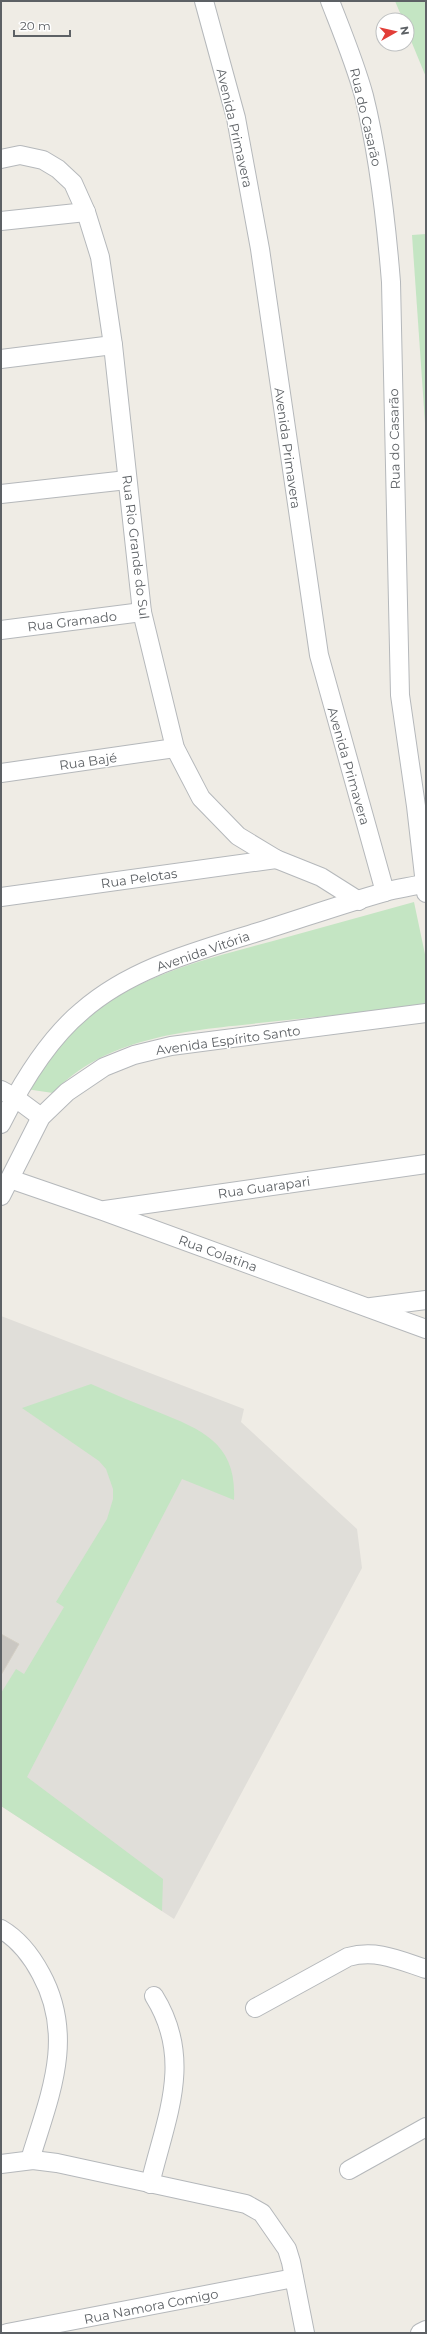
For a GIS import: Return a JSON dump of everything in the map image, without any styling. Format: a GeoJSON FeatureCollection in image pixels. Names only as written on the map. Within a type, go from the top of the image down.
{"type":"FeatureCollection","features":[{"type":"Feature","properties":{"kind":"street","name":"Avenida Primavera"},"geometry":{"type":"LineString","coordinates":[[204,1],[236,118],[260,249],[321,668],[385,892]]}},
{"type":"Feature","properties":{"kind":"street","name":"Rua do Casarão"},"geometry":{"type":"LineString","coordinates":[[330,1],[353,60],[364,96],[373,142],[388,243],[391,282],[400,695],[426,887]]}},
{"type":"Feature","properties":{"kind":"street","name":"Rua Rio Grande do Sul"},"geometry":{"type":"LineString","coordinates":[[1,159],[20,155],[43,160],[58,169],[73,183],[86,212],[100,257],[113,344],[142,612],[175,748],[201,798],[238,836],[276,859],[321,877],[359,901]]}},
{"type":"Feature","properties":{"kind":"street"},"geometry":{"type":"LineString","coordinates":[[1,221],[86,212]]}},
{"type":"Feature","properties":{"kind":"street"},"geometry":{"type":"LineString","coordinates":[[1,358],[113,344]]}},
{"type":"Feature","properties":{"kind":"street"},"geometry":{"type":"LineString","coordinates":[[1,494],[127,480]]}},
{"type":"Feature","properties":{"kind":"street","name":"Rua Gramado"},"geometry":{"type":"LineString","coordinates":[[1,630],[142,612]]}},
{"type":"Feature","properties":{"kind":"street","name":"Rua Bajé"},"geometry":{"type":"LineString","coordinates":[[1,773],[175,748]]}},
{"type":"Feature","properties":{"kind":"street","name":"Rua Pelotas"},"geometry":{"type":"LineString","coordinates":[[1,897],[276,859]]}},
{"type":"Feature","properties":{"kind":"street","name":"Avenida Vitória"},"geometry":{"type":"LineString","coordinates":[[1,1124],[13,1091],[52,1042],[81,1011],[113,988],[153,968],[206,948],[385,892],[426,887]]}},
{"type":"Feature","properties":{"kind":"street","name":"Avenida Espírito Santo"},"geometry":{"type":"LineString","coordinates":[[1,1196],[41,1118],[67,1092],[104,1067],[134,1055],[171,1046],[426,1012]]}},
{"type":"Feature","properties":{"kind":"street"},"geometry":{"type":"LineString","coordinates":[[13,1091],[41,1118]]}},
{"type":"Feature","properties":{"kind":"street","name":"Rua Guarapari"},"geometry":{"type":"LineString","coordinates":[[103,1211],[426,1164]]}},
{"type":"Feature","properties":{"kind":"street","name":"Rua Colatina"},"geometry":{"type":"LineString","coordinates":[[10,1179],[103,1211],[426,1329]]}},
{"type":"Feature","properties":{"kind":"street"},"geometry":{"type":"LineString","coordinates":[[368,1307],[426,1300]]}},
{"type":"Feature","properties":{"kind":"street"},"geometry":{"type":"LineString","coordinates":[[1,1929],[17,1942],[38,1968],[52,1998],[57,2015],[59,2052],[57,2070],[30,2160]]}},
{"type":"Feature","properties":{"kind":"street"},"geometry":{"type":"LineString","coordinates":[[255,2008],[348,1957],[359,1954],[379,1954],[426,1969]]}},
{"type":"Feature","properties":{"kind":"street"},"geometry":{"type":"LineString","coordinates":[[150,2184],[176,2068],[172,2037],[165,2016],[154,1996]]}},
{"type":"Feature","properties":{"kind":"street"},"geometry":{"type":"LineString","coordinates":[[349,2170],[426,2127]]}},
{"type":"Feature","properties":{"kind":"street"},"geometry":{"type":"LineString","coordinates":[[1,2164],[30,2160],[56,2163],[246,2204],[258,2209],[287,2249],[305,2333]]}},
{"type":"Feature","properties":{"kind":"street","name":"Rua Namora Comigo"},"geometry":{"type":"LineString","coordinates":[[7,2333],[294,2278]]}},
{"type":"Feature","properties":{"kind":"street"},"geometry":{"type":"LineString","coordinates":[[420,2333],[426,2330]]}},
{"type":"Feature","properties":{"kind":"shaded area"},"geometry":{"type":"Polygon","coordinates":[[[1,1316],[244,1409],[241,1422],[357,1529],[362,1568],[174,1919],[1,1806],[1,1316]]]}},
{"type":"Feature","properties":{"kind":"green space"},"geometry":{"type":"Polygon","coordinates":[[[395,1],[426,1],[426,77],[415,50],[415,12],[400,12],[395,1]]]}},
{"type":"Feature","properties":{"kind":"green space"},"geometry":{"type":"Polygon","coordinates":[[[426,234],[426,437],[412,235],[426,234]]]}},
{"type":"Feature","properties":{"kind":"green space"},"geometry":{"type":"Polygon","coordinates":[[[414,902],[426,959],[426,1006],[218,1027],[158,1038],[129,1046],[101,1057],[76,1073],[53,1093],[26,1089],[55,1050],[71,1032],[89,1016],[109,1001],[153,978],[225,954],[414,902]]]}},
{"type":"Feature","properties":{"kind":"green space"},"geometry":{"type":"Polygon","coordinates":[[[91,1384],[189,1425],[203,1433],[223,1452],[230,1465],[233,1481],[234,1500],[182,1479],[27,1777],[163,1879],[162,1911],[1,1806],[1,1693],[16,1669],[24,1674],[64,1607],[56,1602],[107,1519],[113,1499],[113,1489],[106,1469],[99,1461],[22,1408],[91,1384]]]}},
{"type":"Feature","properties":{"kind":"building"},"geometry":{"type":"Polygon","coordinates":[[[1,1634],[19,1644],[1,1675],[1,1634]]]}}]}
